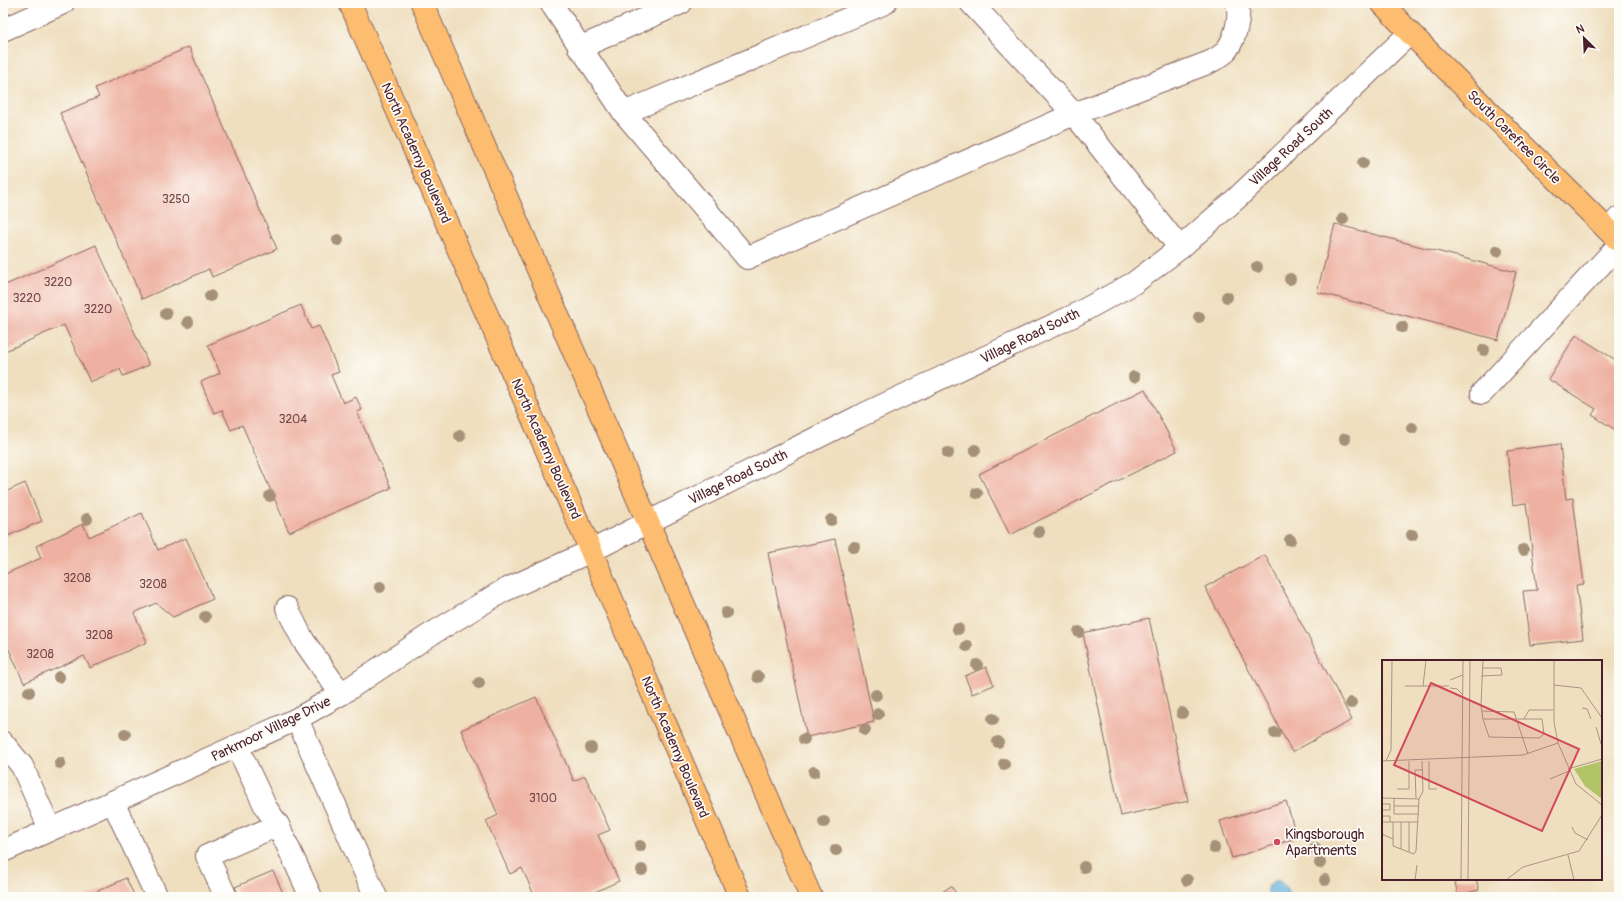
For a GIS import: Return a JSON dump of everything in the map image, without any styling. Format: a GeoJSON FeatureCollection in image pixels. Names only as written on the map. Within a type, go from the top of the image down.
{"type":"FeatureCollection","features":[{"type":"Feature","properties":{"kind":"main road","name":"North Academy Boulevard"},"geometry":{"type":"LineString","coordinates":[[350,3],[591,550],[740,897]]}},
{"type":"Feature","properties":{"kind":"main road"},"geometry":{"type":"LineString","coordinates":[[422,3],[811,897]]}},
{"type":"Feature","properties":{"kind":"main road","name":"South Carefree Circle"},"geometry":{"type":"LineString","coordinates":[[1382,3],[1410,33],[1616,234]]}},
{"type":"Feature","properties":{"kind":"street"},"geometry":{"type":"LineString","coordinates":[[3,30],[63,3]]}},
{"type":"Feature","properties":{"kind":"street"},"geometry":{"type":"LineString","coordinates":[[551,3],[579,48],[624,113],[747,258],[1074,114],[1214,59],[1224,53],[1234,38],[1237,20],[1237,3]]}},
{"type":"Feature","properties":{"kind":"street"},"geometry":{"type":"LineString","coordinates":[[579,48],[681,3]]}},
{"type":"Feature","properties":{"kind":"street"},"geometry":{"type":"LineString","coordinates":[[624,113],[885,3]]}},
{"type":"Feature","properties":{"kind":"street"},"geometry":{"type":"LineString","coordinates":[[971,3],[1074,114],[1180,248]]}},
{"type":"Feature","properties":{"kind":"street","name":"Village Road South"},"geometry":{"type":"LineString","coordinates":[[591,550],[858,418],[1075,315],[1134,283],[1180,248],[1237,198],[1410,33]]}},
{"type":"Feature","properties":{"kind":"street"},"geometry":{"type":"LineString","coordinates":[[1482,393],[1616,234]]}},
{"type":"Feature","properties":{"kind":"street","name":"Parkmoor Village Drive"},"geometry":{"type":"LineString","coordinates":[[3,851],[297,719],[341,694],[462,614],[503,591],[591,550]]}},
{"type":"Feature","properties":{"kind":"street"},"geometry":{"type":"LineString","coordinates":[[288,608],[303,640],[341,694]]}},
{"type":"Feature","properties":{"kind":"street"},"geometry":{"type":"LineString","coordinates":[[297,719],[376,897]]}},
{"type":"Feature","properties":{"kind":"street"},"geometry":{"type":"LineString","coordinates":[[3,743],[22,766],[50,829]]}},
{"type":"Feature","properties":{"kind":"street"},"geometry":{"type":"LineString","coordinates":[[237,746],[266,808],[278,825],[311,897]]}},
{"type":"Feature","properties":{"kind":"street"},"geometry":{"type":"LineString","coordinates":[[113,802],[157,897]]}},
{"type":"Feature","properties":{"kind":"street"},"geometry":{"type":"LineString","coordinates":[[226,897],[207,856],[278,825]]}},
{"type":"Feature","properties":{"kind":"water"},"geometry":{"type":"Polygon","coordinates":[[[1278,880],[1285,886],[1290,897],[1269,897],[1267,891],[1269,886],[1278,880]]]}},
{"type":"Feature","properties":{"kind":"building"},"geometry":{"type":"Polygon","coordinates":[[[189,47],[277,249],[212,277],[209,269],[142,299],[60,113],[99,97],[95,88],[189,47]]]}},
{"type":"Feature","properties":{"kind":"building"},"geometry":{"type":"Polygon","coordinates":[[[1335,224],[1516,272],[1498,340],[1317,292],[1335,224]]]}},
{"type":"Feature","properties":{"kind":"building"},"geometry":{"type":"Polygon","coordinates":[[[96,245],[149,365],[123,376],[120,369],[90,382],[64,325],[3,352],[3,286],[96,245]]]}},
{"type":"Feature","properties":{"kind":"building"},"geometry":{"type":"Polygon","coordinates":[[[301,305],[311,329],[319,326],[339,372],[331,375],[343,403],[356,397],[362,410],[357,412],[391,488],[289,532],[242,425],[231,430],[222,410],[214,413],[201,382],[220,373],[208,345],[301,305]]]}},
{"type":"Feature","properties":{"kind":"building"},"geometry":{"type":"Polygon","coordinates":[[[1576,335],[1619,362],[1619,370],[1615,376],[1619,378],[1619,432],[1592,415],[1596,409],[1548,379],[1576,335]]]}},
{"type":"Feature","properties":{"kind":"building"},"geometry":{"type":"Polygon","coordinates":[[[1145,389],[1177,451],[1010,535],[979,474],[1145,389]]]}},
{"type":"Feature","properties":{"kind":"building"},"geometry":{"type":"Polygon","coordinates":[[[1560,444],[1566,499],[1573,498],[1584,584],[1576,585],[1583,639],[1530,645],[1523,591],[1537,590],[1526,503],[1513,505],[1507,451],[1560,444]]]}},
{"type":"Feature","properties":{"kind":"building"},"geometry":{"type":"Polygon","coordinates":[[[25,483],[42,521],[3,538],[3,493],[25,483]]]}},
{"type":"Feature","properties":{"kind":"building"},"geometry":{"type":"Polygon","coordinates":[[[142,513],[158,550],[186,538],[213,599],[173,617],[156,603],[134,613],[147,642],[90,668],[84,656],[24,683],[3,636],[3,575],[41,558],[36,546],[83,524],[89,537],[142,513]]]}},
{"type":"Feature","properties":{"kind":"building"},"geometry":{"type":"Polygon","coordinates":[[[835,539],[874,722],[807,737],[768,553],[835,539]]]}},
{"type":"Feature","properties":{"kind":"building"},"geometry":{"type":"Polygon","coordinates":[[[1265,555],[1352,720],[1292,752],[1205,587],[1265,555]]]}},
{"type":"Feature","properties":{"kind":"building"},"geometry":{"type":"Polygon","coordinates":[[[1149,618],[1188,801],[1121,816],[1083,633],[1149,618]]]}},
{"type":"Feature","properties":{"kind":"building"},"geometry":{"type":"Polygon","coordinates":[[[986,667],[994,685],[972,694],[965,676],[986,667]]]}},
{"type":"Feature","properties":{"kind":"building"},"geometry":{"type":"Polygon","coordinates":[[[536,697],[574,781],[585,776],[610,830],[598,835],[619,881],[584,897],[535,897],[522,868],[510,874],[486,821],[498,815],[461,730],[536,697]]]}},
{"type":"Feature","properties":{"kind":"building"},"geometry":{"type":"Polygon","coordinates":[[[1286,801],[1297,838],[1232,858],[1220,821],[1286,801]]]}},
{"type":"Feature","properties":{"kind":"building"},"geometry":{"type":"Polygon","coordinates":[[[273,871],[285,897],[239,897],[235,887],[273,871]]]}},
{"type":"Feature","properties":{"kind":"building"},"geometry":{"type":"Polygon","coordinates":[[[126,878],[135,897],[85,897],[126,878]]]}},
{"type":"Feature","properties":{"kind":"building"},"geometry":{"type":"Polygon","coordinates":[[[1454,880],[1476,880],[1479,890],[1458,895],[1454,880]]]}},
{"type":"Feature","properties":{"kind":"building"},"geometry":{"type":"Polygon","coordinates":[[[951,886],[959,897],[935,897],[951,886]]]}},
{"type":"Feature","properties":{"kind":"place","name":"Kingsborough Apartments"},"geometry":{"type":"Point","coordinates":[1277,842]}}]}
